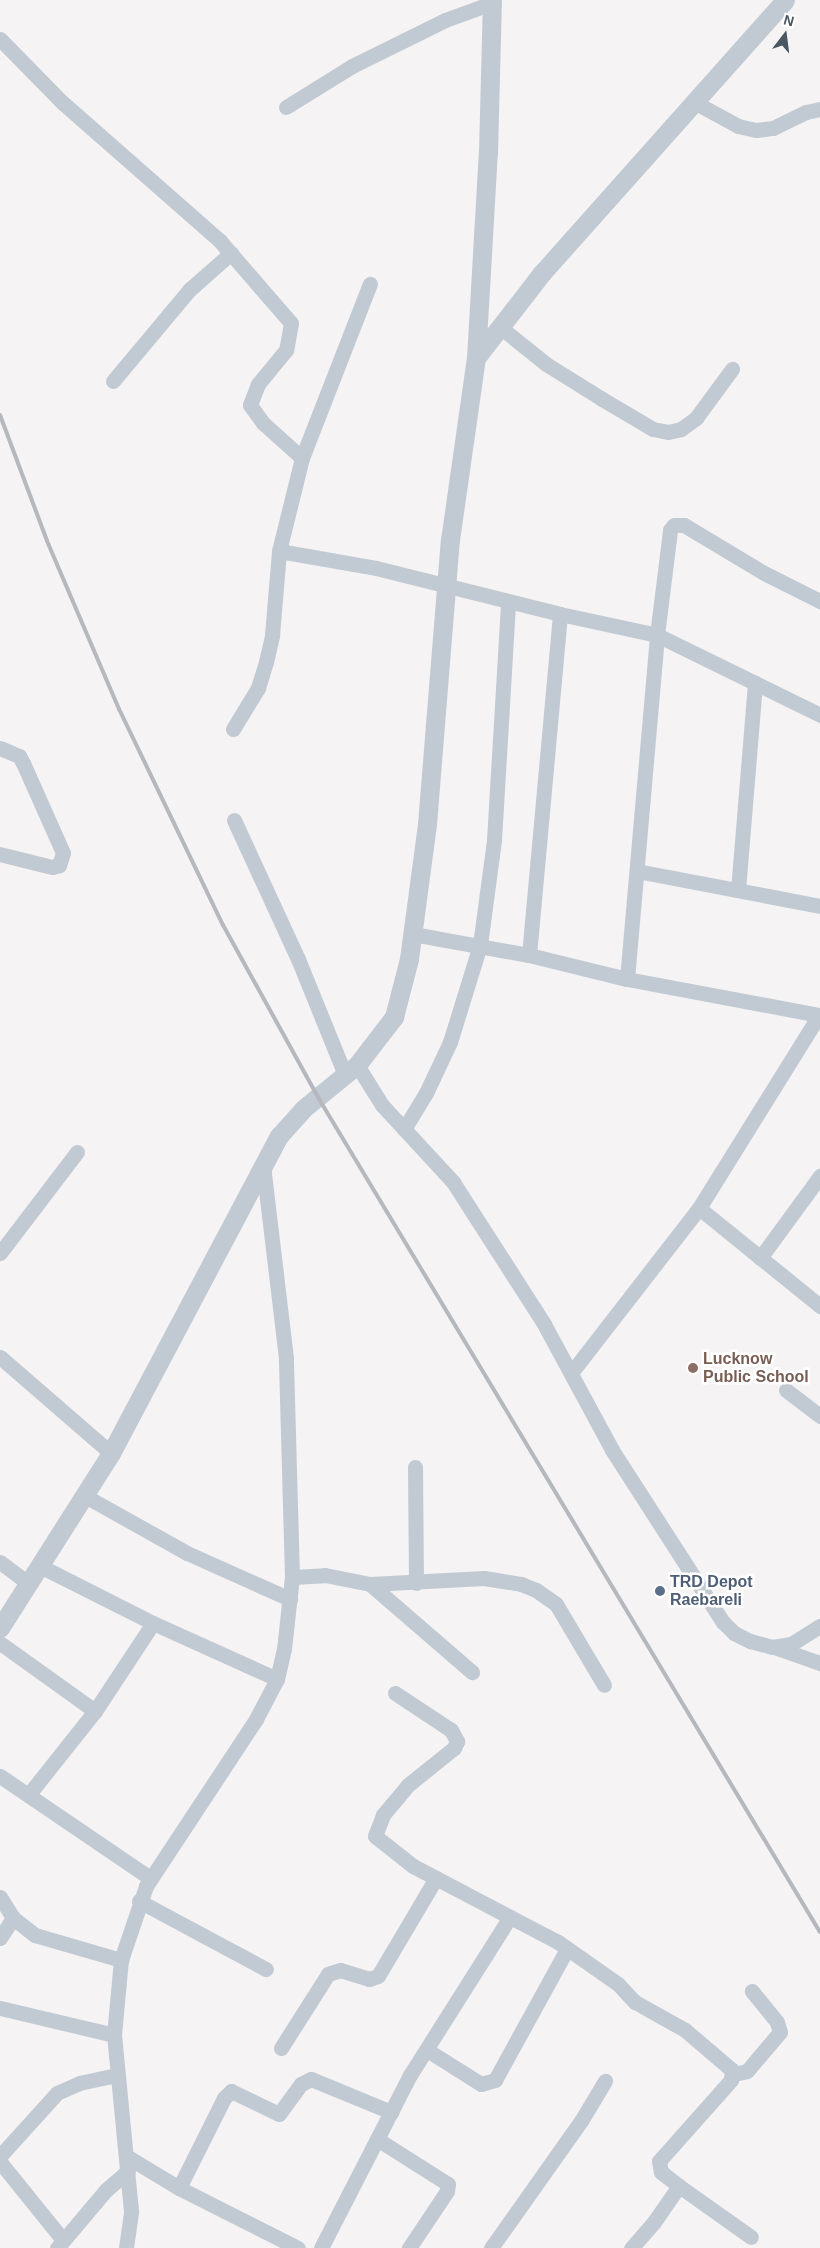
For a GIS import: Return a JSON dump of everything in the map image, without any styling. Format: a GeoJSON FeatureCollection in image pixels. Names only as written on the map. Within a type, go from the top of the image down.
{"type":"FeatureCollection","features":[{"type":"Feature","properties":{"kind":"street"},"geometry":{"type":"LineString","coordinates":[[476,358],[542,273],[786,0]]}},
{"type":"Feature","properties":{"kind":"street"},"geometry":{"type":"LineString","coordinates":[[0,1628],[28,1583],[42,1567],[111,1453],[263,1166],[292,1120],[351,1070],[394,1017],[403,992],[413,934],[427,824],[450,540],[476,358],[488,152],[492,1],[445,20],[352,66],[286,107]]}},
{"type":"Feature","properties":{"kind":"street"},"geometry":{"type":"LineString","coordinates":[[0,40],[63,103],[231,253],[291,323],[286,350],[258,384],[250,405],[263,423],[302,458]]}},
{"type":"Feature","properties":{"kind":"street"},"geometry":{"type":"LineString","coordinates":[[694,102],[738,126],[756,130],[773,128],[806,112],[820,109]]}},
{"type":"Feature","properties":{"kind":"street"},"geometry":{"type":"LineString","coordinates":[[113,381],[189,290],[231,253]]}},
{"type":"Feature","properties":{"kind":"street"},"geometry":{"type":"LineString","coordinates":[[233,729],[258,688],[266,662],[272,635],[279,551],[302,458],[370,284]]}},
{"type":"Feature","properties":{"kind":"street"},"geometry":{"type":"LineString","coordinates":[[500,327],[546,364],[653,429],[668,432],[681,429],[696,418],[732,369]]}},
{"type":"Feature","properties":{"kind":"street"},"geometry":{"type":"LineString","coordinates":[[627,979],[666,540],[674,525],[684,525],[764,573],[820,600]]}},
{"type":"Feature","properties":{"kind":"street"},"geometry":{"type":"LineString","coordinates":[[279,551],[376,568],[508,602],[657,635],[820,715]]}},
{"type":"Feature","properties":{"kind":"street"},"geometry":{"type":"LineString","coordinates":[[404,1129],[426,1093],[450,1042],[480,945],[494,840],[508,602]]}},
{"type":"Feature","properties":{"kind":"street"},"geometry":{"type":"LineString","coordinates":[[529,955],[560,614]]}},
{"type":"Feature","properties":{"kind":"street"},"geometry":{"type":"LineString","coordinates":[[738,890],[755,684]]}},
{"type":"Feature","properties":{"kind":"street"},"geometry":{"type":"LineString","coordinates":[[0,748],[19,756],[23,763],[61,858],[52,867],[0,854]]}},
{"type":"Feature","properties":{"kind":"street"},"geometry":{"type":"LineString","coordinates":[[234,820],[351,1070],[453,1182],[544,1324],[612,1450],[723,1622],[734,1633],[750,1642],[772,1647],[820,1663]]}},
{"type":"Feature","properties":{"kind":"street"},"geometry":{"type":"LineString","coordinates":[[637,870],[820,905]]}},
{"type":"Feature","properties":{"kind":"street"},"geometry":{"type":"LineString","coordinates":[[413,934],[480,945],[627,979],[819,1015],[699,1208],[570,1374]]}},
{"type":"Feature","properties":{"kind":"street"},"geometry":{"type":"LineString","coordinates":[[0,1253],[77,1152]]}},
{"type":"Feature","properties":{"kind":"street"},"geometry":{"type":"LineString","coordinates":[[126,2248],[131,2211],[114,2035],[121,1960],[140,1900],[150,1878],[256,1719],[277,1679],[290,1600],[292,1577],[286,1358],[263,1166]]}},
{"type":"Feature","properties":{"kind":"street"},"geometry":{"type":"LineString","coordinates":[[760,1258],[817,1185]]}},
{"type":"Feature","properties":{"kind":"street"},"geometry":{"type":"LineString","coordinates":[[699,1208],[820,1306]]}},
{"type":"Feature","properties":{"kind":"street"},"geometry":{"type":"LineString","coordinates":[[0,1357],[111,1453]]}},
{"type":"Feature","properties":{"kind":"street"},"geometry":{"type":"LineString","coordinates":[[786,1390],[820,1416]]}},
{"type":"Feature","properties":{"kind":"street"},"geometry":{"type":"LineString","coordinates":[[415,1467],[416,1583]]}},
{"type":"Feature","properties":{"kind":"street"},"geometry":{"type":"LineString","coordinates":[[85,1496],[187,1553],[290,1600]]}},
{"type":"Feature","properties":{"kind":"street"},"geometry":{"type":"LineString","coordinates":[[0,1562],[28,1583]]}},
{"type":"Feature","properties":{"kind":"street"},"geometry":{"type":"LineString","coordinates":[[42,1567],[153,1623],[277,1679]]}},
{"type":"Feature","properties":{"kind":"street"},"geometry":{"type":"LineString","coordinates":[[292,1577],[325,1574],[370,1584],[484,1578],[521,1584],[536,1590],[556,1604],[604,1685]]}},
{"type":"Feature","properties":{"kind":"street"},"geometry":{"type":"LineString","coordinates":[[370,1584],[472,1672]]}},
{"type":"Feature","properties":{"kind":"street"},"geometry":{"type":"LineString","coordinates":[[29,1794],[96,1711],[153,1623]]}},
{"type":"Feature","properties":{"kind":"street"},"geometry":{"type":"LineString","coordinates":[[772,1647],[791,1644],[820,1626]]}},
{"type":"Feature","properties":{"kind":"street"},"geometry":{"type":"LineString","coordinates":[[0,1642],[96,1711]]}},
{"type":"Feature","properties":{"kind":"street"},"geometry":{"type":"LineString","coordinates":[[394,1694],[457,1736],[454,1748],[408,1785],[383,1815],[375,1831],[376,1836],[397,1855],[436,1878],[567,1948],[618,1984],[635,2002],[685,2030],[734,2074]]}},
{"type":"Feature","properties":{"kind":"street"},"geometry":{"type":"LineString","coordinates":[[0,1776],[150,1878]]}},
{"type":"Feature","properties":{"kind":"street"},"geometry":{"type":"LineString","coordinates":[[281,2048],[328,1974],[340,1970],[369,1979],[378,1976],[436,1878]]}},
{"type":"Feature","properties":{"kind":"street"},"geometry":{"type":"LineString","coordinates":[[0,1896],[13,1918],[51,1942],[121,1960]]}},
{"type":"Feature","properties":{"kind":"street"},"geometry":{"type":"LineString","coordinates":[[140,1900],[266,1969]]}},
{"type":"Feature","properties":{"kind":"street"},"geometry":{"type":"LineString","coordinates":[[321,2248],[391,2112],[510,1916]]}},
{"type":"Feature","properties":{"kind":"street"},"geometry":{"type":"LineString","coordinates":[[0,1938],[13,1918]]}},
{"type":"Feature","properties":{"kind":"street"},"geometry":{"type":"LineString","coordinates":[[427,2050],[482,2084],[495,2080],[567,1948]]}},
{"type":"Feature","properties":{"kind":"street"},"geometry":{"type":"LineString","coordinates":[[751,2236],[661,2172],[659,2162],[734,2074],[748,2071],[780,2032],[777,2022],[752,1992]]}},
{"type":"Feature","properties":{"kind":"street"},"geometry":{"type":"LineString","coordinates":[[0,2008],[114,2035]]}},
{"type":"Feature","properties":{"kind":"street"},"geometry":{"type":"LineString","coordinates":[[0,2156],[57,2093],[79,2083],[117,2075]]}},
{"type":"Feature","properties":{"kind":"street"},"geometry":{"type":"LineString","coordinates":[[179,2188],[224,2098],[232,2091],[279,2114],[301,2084],[311,2079],[391,2112]]}},
{"type":"Feature","properties":{"kind":"street"},"geometry":{"type":"LineString","coordinates":[[491,2248],[581,2121],[605,2081]]}},
{"type":"Feature","properties":{"kind":"street"},"geometry":{"type":"LineString","coordinates":[[377,2139],[448,2184],[447,2191],[409,2248]]}},
{"type":"Feature","properties":{"kind":"street"},"geometry":{"type":"LineString","coordinates":[[0,2162],[60,2244],[127,2164]]}},
{"type":"Feature","properties":{"kind":"street"},"geometry":{"type":"LineString","coordinates":[[127,2164],[298,2248]]}},
{"type":"Feature","properties":{"kind":"street"},"geometry":{"type":"LineString","coordinates":[[631,2248],[654,2222],[679,2186]]}},
{"type":"Feature","properties":{"kind":"railway"},"geometry":{"type":"LineString","coordinates":[[0,415],[47,541],[119,709],[223,925],[319,1099],[820,1932]]}},
{"type":"Feature","properties":{"kind":"place","name":"Lucknow Public School"},"geometry":{"type":"Point","coordinates":[693,1368]}},
{"type":"Feature","properties":{"kind":"place","name":"TRD Depot Raebareli"},"geometry":{"type":"Point","coordinates":[660,1591]}}]}
